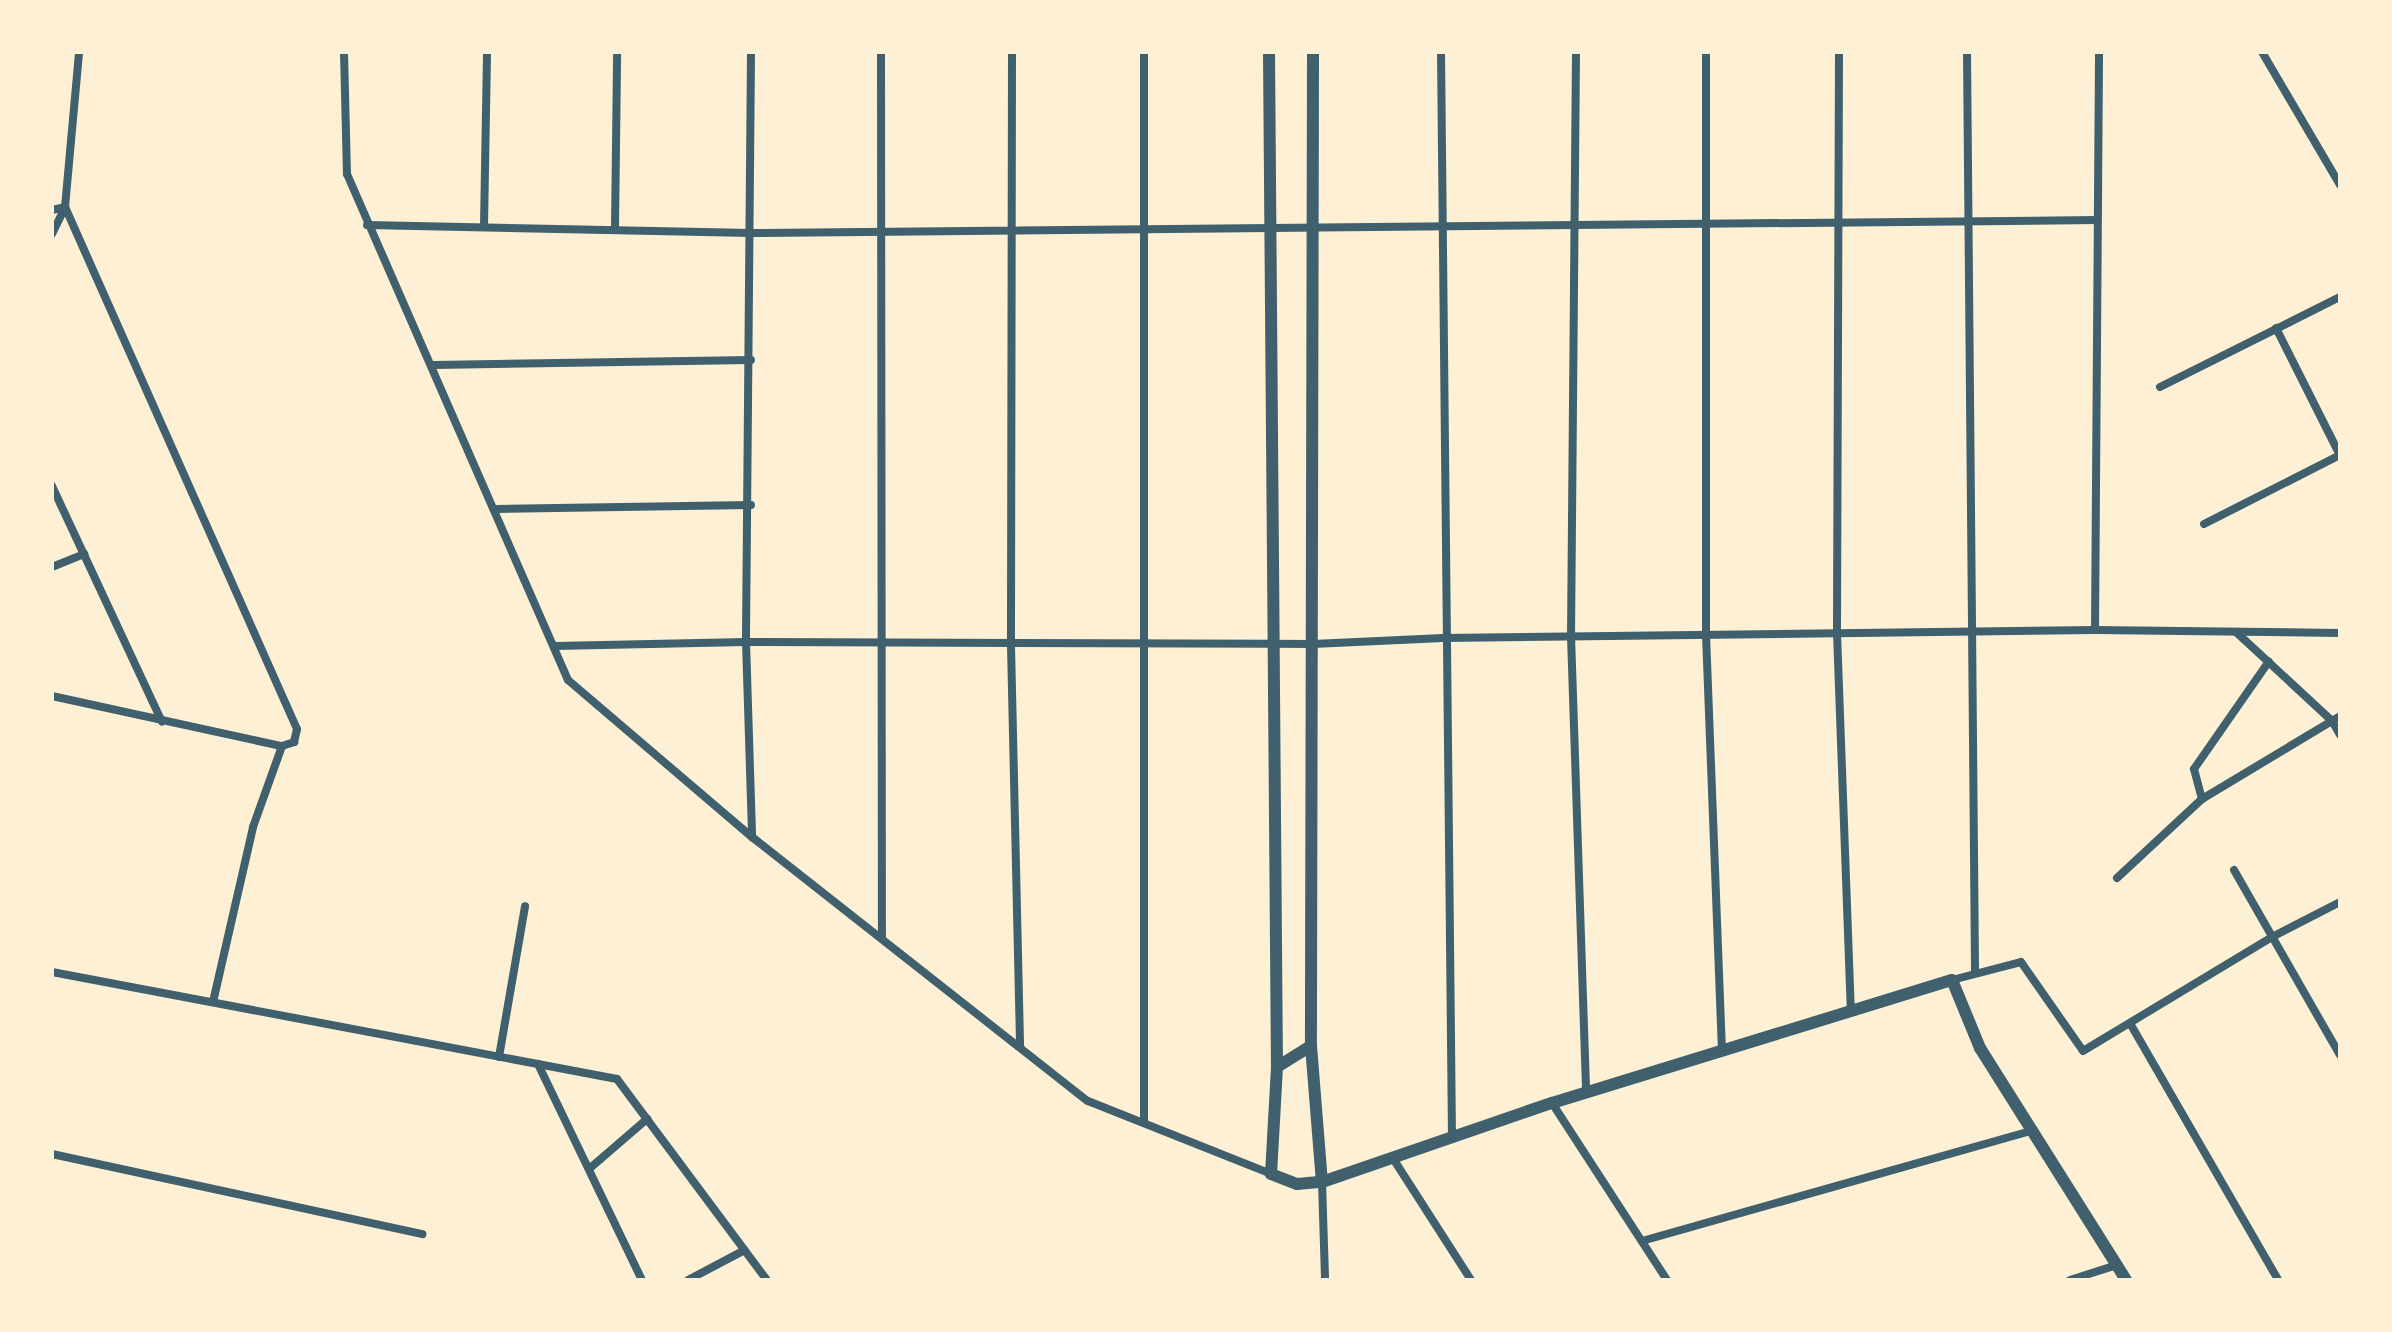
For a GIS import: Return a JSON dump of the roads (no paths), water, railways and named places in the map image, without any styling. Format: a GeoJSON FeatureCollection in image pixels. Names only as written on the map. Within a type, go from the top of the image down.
{"type":"FeatureCollection","features":[{"type":"Feature","properties":{"kind":"street"},"geometry":{"type":"LineString","coordinates":[[52,234],[65,207],[79,52]]}},
{"type":"Feature","properties":{"kind":"street"},"geometry":{"type":"LineString","coordinates":[[344,52],[347,174],[367,225],[434,365],[568,680],[752,837],[1088,1101],[1297,1184],[1322,1182],[1394,1160],[1552,1103],[1851,1008],[2021,962],[2083,1051],[2131,1025],[2272,937],[2340,902]]}},
{"type":"Feature","properties":{"kind":"street"},"geometry":{"type":"LineString","coordinates":[[484,226],[487,52]]}},
{"type":"Feature","properties":{"kind":"street"},"geometry":{"type":"LineString","coordinates":[[615,227],[617,52]]}},
{"type":"Feature","properties":{"kind":"street"},"geometry":{"type":"LineString","coordinates":[[751,52],[751,505],[746,642],[752,837]]}},
{"type":"Feature","properties":{"kind":"street"},"geometry":{"type":"LineString","coordinates":[[881,52],[882,937]]}},
{"type":"Feature","properties":{"kind":"street"},"geometry":{"type":"LineString","coordinates":[[1012,52],[1011,646],[1020,1047]]}},
{"type":"Feature","properties":{"kind":"street"},"geometry":{"type":"LineString","coordinates":[[1144,52],[1144,1122]]}},
{"type":"Feature","properties":{"kind":"street"},"geometry":{"type":"LineString","coordinates":[[1269,52],[1271,644],[1277,1067],[1271,1174]]}},
{"type":"Feature","properties":{"kind":"street"},"geometry":{"type":"LineString","coordinates":[[1313,52],[1311,1046],[1322,1182],[1325,1280]]}},
{"type":"Feature","properties":{"kind":"street"},"geometry":{"type":"LineString","coordinates":[[1441,52],[1443,638],[1452,1140]]}},
{"type":"Feature","properties":{"kind":"street"},"geometry":{"type":"LineString","coordinates":[[1576,52],[1577,225],[1571,636],[1586,1092]]}},
{"type":"Feature","properties":{"kind":"street"},"geometry":{"type":"LineString","coordinates":[[1706,52],[1706,635],[1722,1049]]}},
{"type":"Feature","properties":{"kind":"street"},"geometry":{"type":"LineString","coordinates":[[1839,52],[1841,225],[1837,633],[1851,1008]]}},
{"type":"Feature","properties":{"kind":"street"},"geometry":{"type":"LineString","coordinates":[[1967,52],[1975,972]]}},
{"type":"Feature","properties":{"kind":"street"},"geometry":{"type":"LineString","coordinates":[[2095,630],[2099,52]]}},
{"type":"Feature","properties":{"kind":"street"},"geometry":{"type":"LineString","coordinates":[[2262,52],[2339,180]]}},
{"type":"Feature","properties":{"kind":"street"},"geometry":{"type":"LineString","coordinates":[[52,210],[65,207]]}},
{"type":"Feature","properties":{"kind":"street"},"geometry":{"type":"LineString","coordinates":[[52,696],[282,746],[294,742],[297,729],[65,207]]}},
{"type":"Feature","properties":{"kind":"street"},"geometry":{"type":"LineString","coordinates":[[367,225],[881,233],[1144,232],[1269,226],[1841,225],[1968,220],[2097,220]]}},
{"type":"Feature","properties":{"kind":"street"},"geometry":{"type":"LineString","coordinates":[[2160,387],[2340,297]]}},
{"type":"Feature","properties":{"kind":"street"},"geometry":{"type":"LineString","coordinates":[[2204,524],[2340,455],[2276,328]]}},
{"type":"Feature","properties":{"kind":"street"},"geometry":{"type":"LineString","coordinates":[[434,365],[751,360]]}},
{"type":"Feature","properties":{"kind":"street"},"geometry":{"type":"LineString","coordinates":[[52,486],[162,722]]}},
{"type":"Feature","properties":{"kind":"street"},"geometry":{"type":"LineString","coordinates":[[496,509],[751,505]]}},
{"type":"Feature","properties":{"kind":"street"},"geometry":{"type":"LineString","coordinates":[[52,567],[84,554]]}},
{"type":"Feature","properties":{"kind":"street"},"geometry":{"type":"LineString","coordinates":[[555,646],[746,642],[1011,646],[1313,644],[1443,638],[2095,630],[2340,633]]}},
{"type":"Feature","properties":{"kind":"street"},"geometry":{"type":"LineString","coordinates":[[2235,632],[2336,718],[2340,735]]}},
{"type":"Feature","properties":{"kind":"street"},"geometry":{"type":"LineString","coordinates":[[2202,799],[2194,769],[2269,661]]}},
{"type":"Feature","properties":{"kind":"street"},"geometry":{"type":"LineString","coordinates":[[2117,878],[2202,799],[2336,718]]}},
{"type":"Feature","properties":{"kind":"street"},"geometry":{"type":"LineString","coordinates":[[213,1002],[253,827],[282,746]]}},
{"type":"Feature","properties":{"kind":"street"},"geometry":{"type":"LineString","coordinates":[[2234,870],[2340,1055]]}},
{"type":"Feature","properties":{"kind":"street"},"geometry":{"type":"LineString","coordinates":[[499,1057],[525,906]]}},
{"type":"Feature","properties":{"kind":"street"},"geometry":{"type":"LineString","coordinates":[[52,972],[617,1079],[767,1280]]}},
{"type":"Feature","properties":{"kind":"street"},"geometry":{"type":"LineString","coordinates":[[1952,980],[1980,1048],[2126,1280]]}},
{"type":"Feature","properties":{"kind":"street"},"geometry":{"type":"LineString","coordinates":[[2131,1025],[2278,1280]]}},
{"type":"Feature","properties":{"kind":"street"},"geometry":{"type":"LineString","coordinates":[[1277,1067],[1311,1046]]}},
{"type":"Feature","properties":{"kind":"street"},"geometry":{"type":"LineString","coordinates":[[538,1064],[642,1280]]}},
{"type":"Feature","properties":{"kind":"street"},"geometry":{"type":"LineString","coordinates":[[1552,1103],[1667,1280]]}},
{"type":"Feature","properties":{"kind":"street"},"geometry":{"type":"LineString","coordinates":[[589,1169],[647,1119]]}},
{"type":"Feature","properties":{"kind":"street"},"geometry":{"type":"LineString","coordinates":[[1642,1241],[2031,1131]]}},
{"type":"Feature","properties":{"kind":"street"},"geometry":{"type":"LineString","coordinates":[[52,1154],[422,1234]]}},
{"type":"Feature","properties":{"kind":"street"},"geometry":{"type":"LineString","coordinates":[[1394,1160],[1471,1280]]}},
{"type":"Feature","properties":{"kind":"street"},"geometry":{"type":"LineString","coordinates":[[688,1280],[745,1250]]}},
{"type":"Feature","properties":{"kind":"street"},"geometry":{"type":"LineString","coordinates":[[2070,1280],[2117,1265]]}}]}
